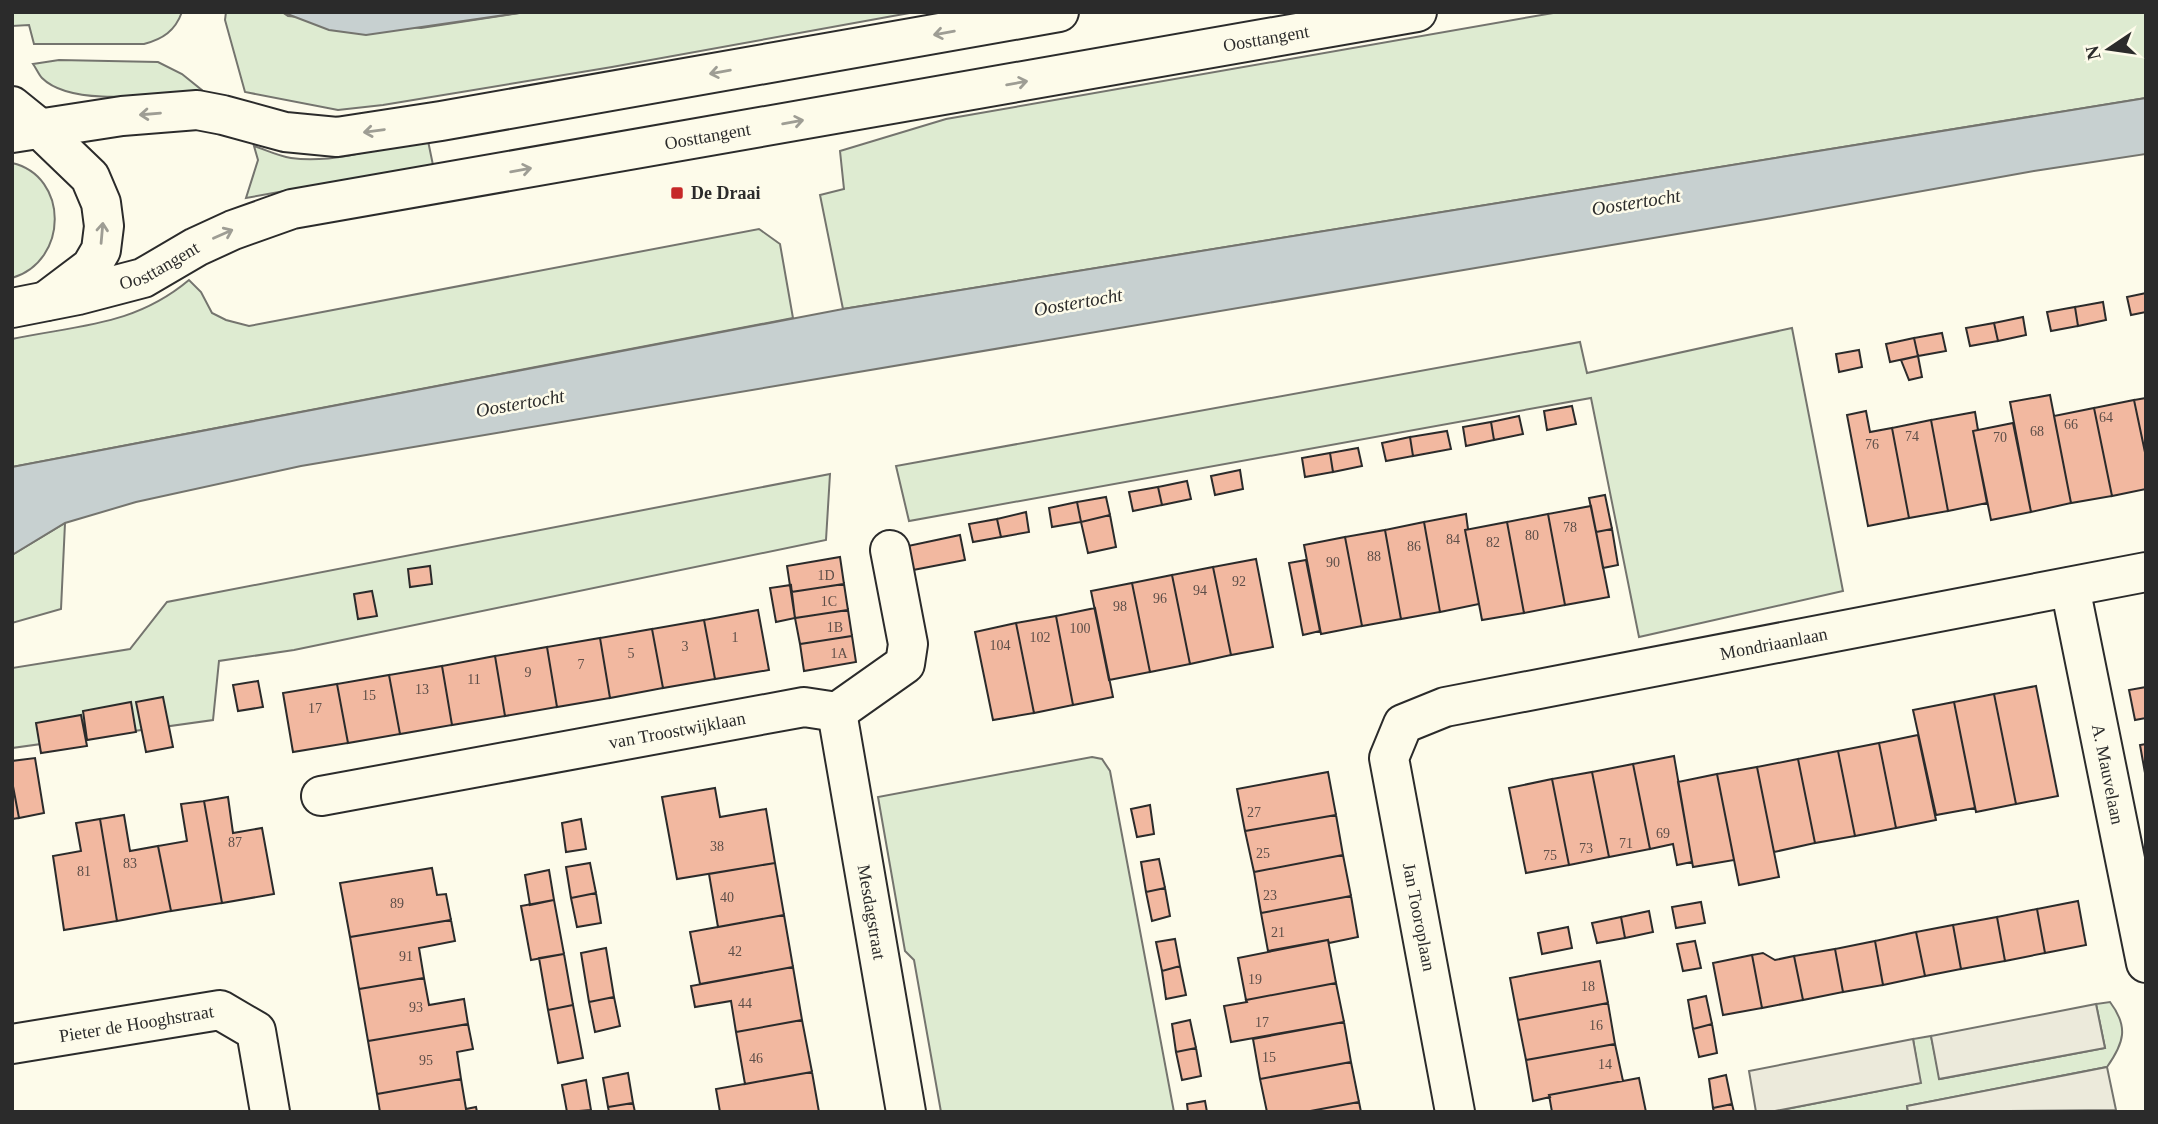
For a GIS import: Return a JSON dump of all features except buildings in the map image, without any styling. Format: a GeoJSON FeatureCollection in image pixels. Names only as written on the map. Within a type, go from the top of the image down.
{"type":"FeatureCollection","features":[{"type":"Feature","properties":{"kind":"street"},"geometry":{"type":"LineString","coordinates":[[21,122],[197,110],[285,132],[337,136],[441,121],[1059,12]]}},
{"type":"Feature","properties":{"kind":"street","name":"Oosttangent"},"geometry":{"type":"LineString","coordinates":[[29,305],[143,278],[196,247],[233,230],[292,209],[1417,12]]}},
{"type":"Feature","properties":{"kind":"street"},"geometry":{"type":"LineString","coordinates":[[21,122],[90,177],[101,203],[104,226],[101,250],[91,267],[29,305]]}},
{"type":"Feature","properties":{"kind":"street"},"geometry":{"type":"LineString","coordinates":[[837,712],[905,664],[908,644],[890,550]]}},
{"type":"Feature","properties":{"kind":"street","name":"Mondriaanlaan"},"geometry":{"type":"LineString","coordinates":[[1403,724],[1445,706],[2146,572]]}},
{"type":"Feature","properties":{"kind":"street","name":"A. Mauvelaan"},"geometry":{"type":"LineString","coordinates":[[2070,587],[2146,962]]}},
{"type":"Feature","properties":{"kind":"street","name":"van Troostwijklaan"},"geometry":{"type":"LineString","coordinates":[[321,796],[804,707],[837,712]]}},
{"type":"Feature","properties":{"kind":"street","name":"Mesdagstraat"},"geometry":{"type":"LineString","coordinates":[[837,712],[906,1112]]}},
{"type":"Feature","properties":{"kind":"street","name":"Jan Tooroplaan"},"geometry":{"type":"LineString","coordinates":[[1403,724],[1389,758],[1455,1112]]}},
{"type":"Feature","properties":{"kind":"street","name":"Pieter de Hooghstraat"},"geometry":{"type":"LineString","coordinates":[[12,1044],[220,1010],[256,1031],[270,1112]]}},
{"type":"Feature","properties":{"kind":"green space"},"geometry":{"type":"Polygon","coordinates":[[[12,12],[182,12],[168,33],[144,44],[34,44],[29,25],[12,26],[12,12]]]}},
{"type":"Feature","properties":{"kind":"green space"},"geometry":{"type":"Polygon","coordinates":[[[226,12],[282,12],[288,16],[421,28],[526,12],[915,12],[612,67],[338,110],[245,92],[225,20],[226,12]]]}},
{"type":"Feature","properties":{"kind":"green space"},"geometry":{"type":"Polygon","coordinates":[[[1559,12],[2146,12],[2146,98],[843,309],[820,195],[844,189],[840,151],[946,119],[1559,12]]]}},
{"type":"Feature","properties":{"kind":"green space"},"geometry":{"type":"Polygon","coordinates":[[[59,60],[158,62],[182,74],[203,91],[119,97],[75,93],[56,88],[42,78],[33,64],[59,60]]]}},
{"type":"Feature","properties":{"kind":"green space"},"geometry":{"type":"Polygon","coordinates":[[[427,136],[434,170],[323,184],[246,198],[258,160],[254,146],[291,158],[325,159],[427,136]]]}},
{"type":"Feature","properties":{"kind":"green space"},"geometry":{"type":"Polygon","coordinates":[[[12,163],[31,171],[44,184],[52,201],[55,219],[52,238],[44,255],[31,269],[12,278],[12,163]]]}},
{"type":"Feature","properties":{"kind":"green space"},"geometry":{"type":"Polygon","coordinates":[[[759,229],[780,244],[793,318],[12,467],[12,339],[105,322],[126,315],[148,307],[189,280],[201,292],[212,313],[249,326],[759,229]]]}},
{"type":"Feature","properties":{"kind":"green space"},"geometry":{"type":"Polygon","coordinates":[[[1792,328],[1843,591],[1639,637],[1591,398],[909,521],[896,466],[1580,342],[1587,373],[1792,328]]]}},
{"type":"Feature","properties":{"kind":"green space"},"geometry":{"type":"Polygon","coordinates":[[[830,474],[826,540],[294,650],[219,661],[213,720],[12,748],[12,668],[130,649],[167,602],[830,474]]]}},
{"type":"Feature","properties":{"kind":"green space"},"geometry":{"type":"Polygon","coordinates":[[[65,523],[61,609],[12,623],[12,555],[65,523]]]}},
{"type":"Feature","properties":{"kind":"green space"},"geometry":{"type":"Polygon","coordinates":[[[1092,757],[1102,759],[1110,771],[1174,1112],[941,1112],[914,960],[905,951],[878,797],[1092,757]]]}},
{"type":"Feature","properties":{"kind":"green space"},"geometry":{"type":"Polygon","coordinates":[[[2110,1002],[2120,1019],[2122,1035],[2107,1067],[1907,1106],[1908,1112],[1771,1112],[1920,1083],[1913,1039],[1931,1036],[1940,1079],[2105,1048],[2096,1004],[2110,1002]]]}},
{"type":"Feature","properties":{"kind":"shaded area"},"geometry":{"type":"Polygon","coordinates":[[[2096,1004],[2105,1048],[1939,1079],[1931,1036],[2096,1004]]]}},
{"type":"Feature","properties":{"kind":"shaded area"},"geometry":{"type":"Polygon","coordinates":[[[1913,1039],[1921,1083],[1770,1112],[1756,1112],[1749,1071],[1913,1039]]]}},
{"type":"Feature","properties":{"kind":"shaded area"},"geometry":{"type":"Polygon","coordinates":[[[2107,1067],[2116,1110],[1908,1112],[1907,1106],[2107,1067]]]}},
{"type":"Feature","properties":{"kind":"water"},"geometry":{"type":"Polygon","coordinates":[[[282,12],[526,12],[366,35],[329,30],[282,12]]]}},
{"type":"Feature","properties":{"kind":"water","name":"Oostertocht"},"geometry":{"type":"Polygon","coordinates":[[[2146,98],[2146,154],[301,466],[136,502],[65,523],[12,555],[12,467],[843,309],[2146,98]]]}},
{"type":"Feature","properties":{"kind":"place","name":"De Draai"},"geometry":{"type":"Point","coordinates":[677,193]}}]}
